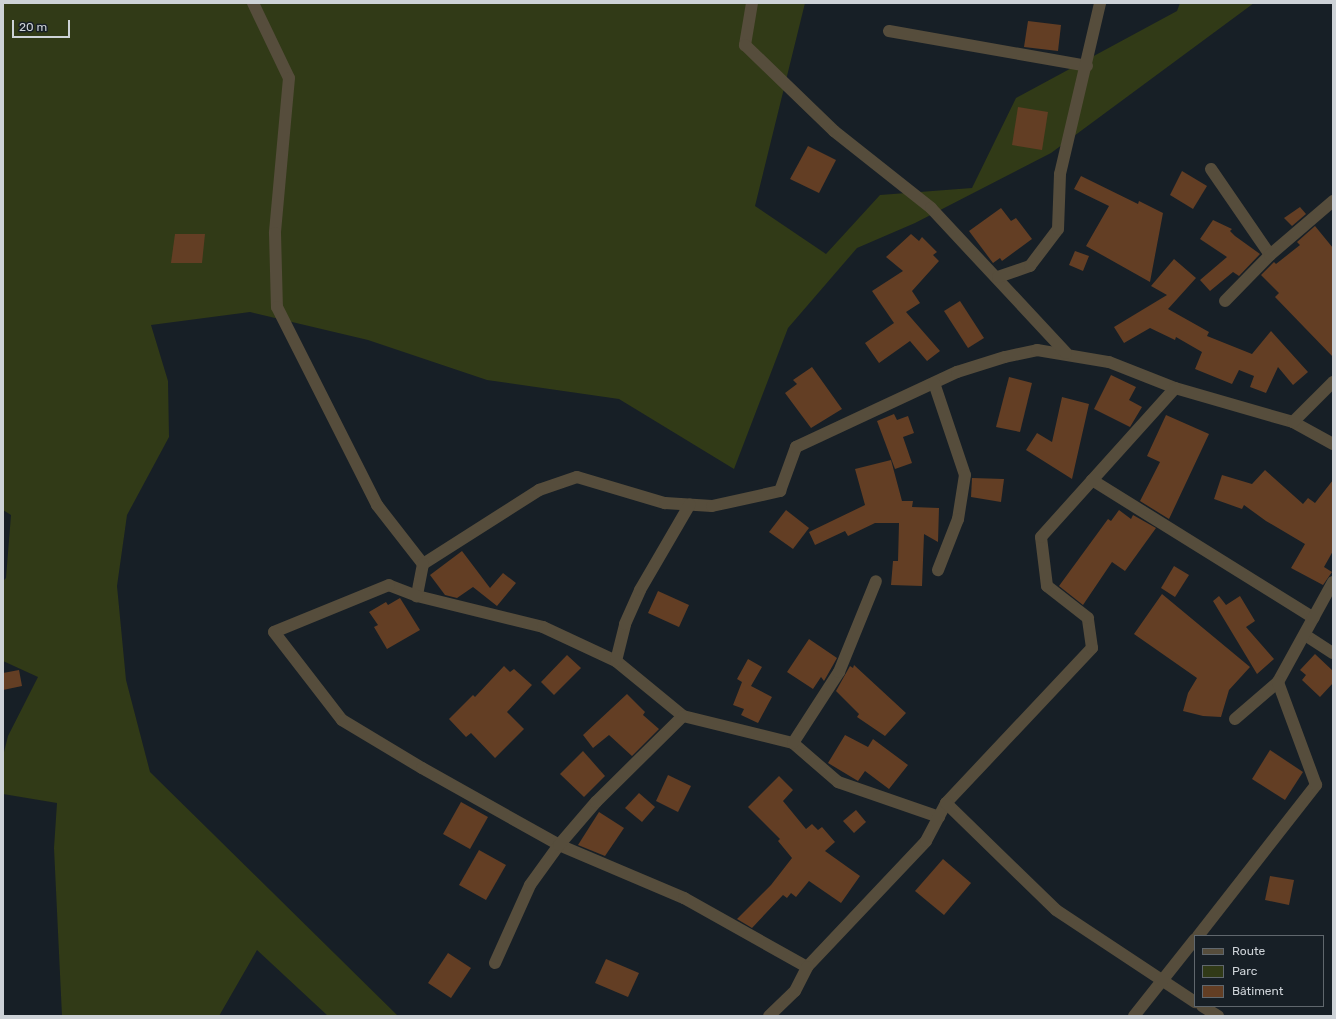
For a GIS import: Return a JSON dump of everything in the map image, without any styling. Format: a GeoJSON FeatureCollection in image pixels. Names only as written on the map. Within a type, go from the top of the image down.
{"type":"FeatureCollection","features":[{"type":"Feature","properties":{"kind":"street"},"geometry":{"type":"LineString","coordinates":[[253,3],[289,78],[275,233],[277,307],[377,505],[423,564]]}},
{"type":"Feature","properties":{"kind":"street"},"geometry":{"type":"LineString","coordinates":[[752,3],[745,44],[834,131],[931,208],[998,277],[1066,353]]}},
{"type":"Feature","properties":{"kind":"street"},"geometry":{"type":"LineString","coordinates":[[998,277],[1030,266],[1058,229],[1060,174],[1087,66],[1100,3]]}},
{"type":"Feature","properties":{"kind":"street"},"geometry":{"type":"LineString","coordinates":[[889,31],[1087,66]]}},
{"type":"Feature","properties":{"kind":"street"},"geometry":{"type":"LineString","coordinates":[[1211,169],[1270,255]]}},
{"type":"Feature","properties":{"kind":"street"},"geometry":{"type":"LineString","coordinates":[[1226,301],[1270,255],[1333,201]]}},
{"type":"Feature","properties":{"kind":"street"},"geometry":{"type":"LineString","coordinates":[[417,596],[423,564],[539,490],[577,477],[665,503],[712,506],[780,491],[796,447],[957,372],[1005,357],[1037,350],[1066,353],[1109,362],[1175,388],[1293,422],[1333,444]]}},
{"type":"Feature","properties":{"kind":"street"},"geometry":{"type":"LineString","coordinates":[[1293,422],[1333,382]]}},
{"type":"Feature","properties":{"kind":"street"},"geometry":{"type":"LineString","coordinates":[[934,383],[965,476],[958,519],[938,570]]}},
{"type":"Feature","properties":{"kind":"street"},"geometry":{"type":"LineString","coordinates":[[769,1016],[795,991],[807,967],[926,841],[946,802],[1092,648],[1088,618],[1047,586],[1041,537],[1175,388]]}},
{"type":"Feature","properties":{"kind":"street"},"geometry":{"type":"LineString","coordinates":[[1092,480],[1314,618]]}},
{"type":"Feature","properties":{"kind":"street"},"geometry":{"type":"LineString","coordinates":[[616,661],[625,624],[640,590],[690,504]]}},
{"type":"Feature","properties":{"kind":"street"},"geometry":{"type":"LineString","coordinates":[[793,743],[839,672],[876,581]]}},
{"type":"Feature","properties":{"kind":"street"},"geometry":{"type":"LineString","coordinates":[[1235,719],[1278,682],[1333,582]]}},
{"type":"Feature","properties":{"kind":"street"},"geometry":{"type":"LineString","coordinates":[[807,967],[684,898],[559,845],[342,720],[274,632],[389,585],[417,596],[543,627],[616,661],[683,716],[793,743],[838,782],[939,817]]}},
{"type":"Feature","properties":{"kind":"street"},"geometry":{"type":"LineString","coordinates":[[1305,635],[1333,653]]}},
{"type":"Feature","properties":{"kind":"street"},"geometry":{"type":"LineString","coordinates":[[1199,935],[1316,785],[1278,682]]}},
{"type":"Feature","properties":{"kind":"street"},"geometry":{"type":"LineString","coordinates":[[495,963],[530,885],[559,845],[596,802],[683,716]]}},
{"type":"Feature","properties":{"kind":"street"},"geometry":{"type":"LineString","coordinates":[[946,802],[1056,910],[1194,1001]]}},
{"type":"Feature","properties":{"kind":"street"},"geometry":{"type":"LineString","coordinates":[[1134,1016],[1194,940]]}},
{"type":"Feature","properties":{"kind":"street"},"geometry":{"type":"LineString","coordinates":[[1204,1007],[1218,1016]]}},
{"type":"Feature","properties":{"kind":"green space"},"geometry":{"type":"Polygon","coordinates":[[[3,3],[805,3],[755,206],[826,254],[880,195],[972,188],[1016,98],[1177,11],[1180,3],[1254,3],[1051,153],[915,223],[857,248],[788,328],[734,469],[619,399],[487,380],[368,340],[250,312],[151,325],[168,381],[169,437],[127,515],[117,586],[126,680],[150,772],[398,1016],[328,1016],[257,950],[219,1016],[62,1016],[54,848],[57,803],[3,794],[3,756],[8,736],[38,677],[3,661],[3,581],[6,578],[11,515],[3,510],[3,3]]]}},
{"type":"Feature","properties":{"kind":"building"},"geometry":{"type":"Polygon","coordinates":[[[1028,21],[1061,25],[1058,51],[1024,47],[1028,21]]]}},
{"type":"Feature","properties":{"kind":"building"},"geometry":{"type":"Polygon","coordinates":[[[1018,107],[1048,112],[1042,150],[1012,145],[1018,107]]]}},
{"type":"Feature","properties":{"kind":"building"},"geometry":{"type":"Polygon","coordinates":[[[808,146],[836,160],[819,193],[790,179],[808,146]]]}},
{"type":"Feature","properties":{"kind":"building"},"geometry":{"type":"Polygon","coordinates":[[[1182,171],[1207,186],[1193,209],[1170,195],[1182,171]]]}},
{"type":"Feature","properties":{"kind":"building"},"geometry":{"type":"Polygon","coordinates":[[[1081,176],[1138,204],[1139,201],[1163,213],[1150,282],[1086,246],[1109,206],[1074,189],[1081,176]]]}},
{"type":"Feature","properties":{"kind":"building"},"geometry":{"type":"Polygon","coordinates":[[[1300,207],[1306,214],[1292,226],[1284,218],[1300,207]]]}},
{"type":"Feature","properties":{"kind":"building"},"geometry":{"type":"Polygon","coordinates":[[[1001,208],[1011,221],[1016,218],[1032,239],[1002,261],[1000,258],[993,263],[969,231],[1001,208]]]}},
{"type":"Feature","properties":{"kind":"building"},"geometry":{"type":"Polygon","coordinates":[[[1213,220],[1232,229],[1230,231],[1235,236],[1260,254],[1239,276],[1233,272],[1210,291],[1200,280],[1227,257],[1200,239],[1213,220]]]}},
{"type":"Feature","properties":{"kind":"building"},"geometry":{"type":"Polygon","coordinates":[[[1315,226],[1333,248],[1333,357],[1275,297],[1279,293],[1261,275],[1274,262],[1276,264],[1300,245],[1297,242],[1315,226]]]}},
{"type":"Feature","properties":{"kind":"building"},"geometry":{"type":"Polygon","coordinates":[[[175,234],[205,234],[202,263],[171,263],[175,234]]]}},
{"type":"Feature","properties":{"kind":"building"},"geometry":{"type":"Polygon","coordinates":[[[911,234],[919,241],[922,237],[937,252],[933,255],[939,261],[912,291],[920,303],[906,312],[940,351],[927,361],[910,341],[879,363],[865,343],[894,323],[872,291],[903,271],[886,257],[911,234]]]}},
{"type":"Feature","properties":{"kind":"building"},"geometry":{"type":"Polygon","coordinates":[[[1075,251],[1089,256],[1083,271],[1069,265],[1075,251]]]}},
{"type":"Feature","properties":{"kind":"building"},"geometry":{"type":"Polygon","coordinates":[[[1174,259],[1196,278],[1168,309],[1209,332],[1207,336],[1252,354],[1271,331],[1308,372],[1293,385],[1278,367],[1266,393],[1250,387],[1254,376],[1239,370],[1232,384],[1195,369],[1202,352],[1176,337],[1175,340],[1150,328],[1124,343],[1114,327],[1167,295],[1151,286],[1174,259]]]}},
{"type":"Feature","properties":{"kind":"building"},"geometry":{"type":"Polygon","coordinates":[[[960,301],[984,338],[968,348],[944,311],[960,301]]]}},
{"type":"Feature","properties":{"kind":"building"},"geometry":{"type":"Polygon","coordinates":[[[812,367],[842,409],[811,428],[785,393],[797,384],[793,380],[812,367]]]}},
{"type":"Feature","properties":{"kind":"building"},"geometry":{"type":"Polygon","coordinates":[[[1111,375],[1136,387],[1129,400],[1142,407],[1130,427],[1094,409],[1111,375]]]}},
{"type":"Feature","properties":{"kind":"building"},"geometry":{"type":"Polygon","coordinates":[[[1009,377],[1032,383],[1020,432],[996,427],[1009,377]]]}},
{"type":"Feature","properties":{"kind":"building"},"geometry":{"type":"Polygon","coordinates":[[[1062,397],[1089,404],[1072,479],[1026,450],[1037,433],[1052,442],[1062,397]]]}},
{"type":"Feature","properties":{"kind":"building"},"geometry":{"type":"Polygon","coordinates":[[[894,414],[897,420],[908,416],[914,433],[903,437],[912,463],[895,469],[877,421],[894,414]]]}},
{"type":"Feature","properties":{"kind":"building"},"geometry":{"type":"Polygon","coordinates":[[[1166,415],[1209,434],[1169,519],[1140,501],[1160,462],[1147,456],[1166,415]]]}},
{"type":"Feature","properties":{"kind":"building"},"geometry":{"type":"Polygon","coordinates":[[[891,460],[902,501],[913,501],[912,507],[939,508],[938,542],[924,534],[922,586],[891,585],[893,561],[898,561],[899,523],[875,523],[848,536],[845,531],[815,545],[809,532],[865,505],[855,469],[891,460]]]}},
{"type":"Feature","properties":{"kind":"building"},"geometry":{"type":"Polygon","coordinates":[[[1265,470],[1303,504],[1308,498],[1315,503],[1333,480],[1333,551],[1324,567],[1332,572],[1323,585],[1291,568],[1305,544],[1266,521],[1244,505],[1242,509],[1214,499],[1222,475],[1252,484],[1265,470]]]}},
{"type":"Feature","properties":{"kind":"building"},"geometry":{"type":"Polygon","coordinates":[[[972,478],[1004,479],[1001,502],[971,497],[972,478]]]}},
{"type":"Feature","properties":{"kind":"building"},"geometry":{"type":"Polygon","coordinates":[[[786,510],[809,528],[793,549],[769,532],[786,510]]]}},
{"type":"Feature","properties":{"kind":"building"},"geometry":{"type":"Polygon","coordinates":[[[1119,510],[1131,519],[1133,515],[1156,528],[1125,571],[1112,562],[1083,605],[1059,586],[1108,519],[1111,521],[1119,510]]]}},
{"type":"Feature","properties":{"kind":"building"},"geometry":{"type":"Polygon","coordinates":[[[462,551],[490,588],[503,573],[516,583],[497,606],[473,587],[457,598],[445,595],[430,575],[462,551]]]}},
{"type":"Feature","properties":{"kind":"building"},"geometry":{"type":"Polygon","coordinates":[[[1174,566],[1189,575],[1175,597],[1161,588],[1174,566]]]}},
{"type":"Feature","properties":{"kind":"building"},"geometry":{"type":"Polygon","coordinates":[[[658,591],[689,605],[679,627],[648,613],[658,591]]]}},
{"type":"Feature","properties":{"kind":"building"},"geometry":{"type":"Polygon","coordinates":[[[1162,594],[1250,667],[1229,690],[1221,717],[1203,716],[1183,711],[1188,693],[1197,678],[1134,634],[1162,594]]]}},
{"type":"Feature","properties":{"kind":"building"},"geometry":{"type":"Polygon","coordinates":[[[1219,596],[1226,605],[1240,596],[1255,621],[1246,627],[1274,659],[1257,674],[1213,601],[1219,596]]]}},
{"type":"Feature","properties":{"kind":"building"},"geometry":{"type":"Polygon","coordinates":[[[400,598],[420,630],[387,649],[374,627],[378,625],[369,612],[386,602],[388,605],[400,598]]]}},
{"type":"Feature","properties":{"kind":"building"},"geometry":{"type":"Polygon","coordinates":[[[809,639],[837,658],[824,681],[821,677],[813,689],[787,672],[809,639]]]}},
{"type":"Feature","properties":{"kind":"building"},"geometry":{"type":"Polygon","coordinates":[[[1315,654],[1333,671],[1333,683],[1320,697],[1302,680],[1306,675],[1300,670],[1315,654]]]}},
{"type":"Feature","properties":{"kind":"building"},"geometry":{"type":"Polygon","coordinates":[[[567,655],[581,668],[554,695],[541,682],[567,655]]]}},
{"type":"Feature","properties":{"kind":"building"},"geometry":{"type":"Polygon","coordinates":[[[748,659],[762,667],[751,686],[772,697],[758,723],[741,715],[744,709],[733,705],[742,682],[737,679],[748,659]]]}},
{"type":"Feature","properties":{"kind":"building"},"geometry":{"type":"Polygon","coordinates":[[[854,665],[906,713],[885,736],[857,717],[859,714],[836,691],[850,666],[853,668],[854,665]]]}},
{"type":"Feature","properties":{"kind":"building"},"geometry":{"type":"Polygon","coordinates":[[[504,666],[510,672],[514,669],[532,685],[507,712],[524,729],[495,758],[471,733],[466,737],[449,719],[473,695],[475,697],[504,666]]]}},
{"type":"Feature","properties":{"kind":"building"},"geometry":{"type":"Polygon","coordinates":[[[19,670],[22,686],[3,690],[3,673],[19,670]]]}},
{"type":"Feature","properties":{"kind":"building"},"geometry":{"type":"Polygon","coordinates":[[[627,694],[645,712],[643,715],[659,729],[632,756],[609,735],[593,748],[583,735],[627,694]]]}},
{"type":"Feature","properties":{"kind":"building"},"geometry":{"type":"Polygon","coordinates":[[[845,735],[868,747],[873,739],[908,765],[889,789],[865,771],[858,781],[828,763],[845,735]]]}},
{"type":"Feature","properties":{"kind":"building"},"geometry":{"type":"Polygon","coordinates":[[[1270,750],[1303,772],[1285,800],[1252,779],[1270,750]]]}},
{"type":"Feature","properties":{"kind":"building"},"geometry":{"type":"Polygon","coordinates":[[[583,751],[605,776],[584,797],[560,774],[583,751]]]}},
{"type":"Feature","properties":{"kind":"building"},"geometry":{"type":"Polygon","coordinates":[[[668,775],[691,786],[678,812],[656,801],[668,775]]]}},
{"type":"Feature","properties":{"kind":"building"},"geometry":{"type":"Polygon","coordinates":[[[779,776],[793,790],[783,801],[806,829],[812,824],[818,830],[822,827],[835,842],[825,851],[860,876],[841,903],[809,881],[796,897],[791,893],[787,898],[783,895],[752,928],[737,919],[771,885],[792,858],[778,841],[780,839],[748,807],[779,776]]]}},
{"type":"Feature","properties":{"kind":"building"},"geometry":{"type":"Polygon","coordinates":[[[639,793],[655,807],[642,822],[625,808],[639,793]]]}},
{"type":"Feature","properties":{"kind":"building"},"geometry":{"type":"Polygon","coordinates":[[[461,802],[488,817],[470,849],[443,834],[461,802]]]}},
{"type":"Feature","properties":{"kind":"building"},"geometry":{"type":"Polygon","coordinates":[[[856,810],[866,822],[854,833],[843,821],[856,810]]]}},
{"type":"Feature","properties":{"kind":"building"},"geometry":{"type":"Polygon","coordinates":[[[599,812],[624,828],[605,856],[578,845],[599,812]]]}},
{"type":"Feature","properties":{"kind":"building"},"geometry":{"type":"Polygon","coordinates":[[[479,850],[506,865],[486,900],[459,885],[479,850]]]}},
{"type":"Feature","properties":{"kind":"building"},"geometry":{"type":"Polygon","coordinates":[[[943,859],[971,883],[944,915],[915,891],[943,859]]]}},
{"type":"Feature","properties":{"kind":"building"},"geometry":{"type":"Polygon","coordinates":[[[1270,876],[1294,880],[1289,905],[1265,900],[1270,876]]]}},
{"type":"Feature","properties":{"kind":"building"},"geometry":{"type":"Polygon","coordinates":[[[448,953],[471,968],[451,998],[428,983],[448,953]]]}},
{"type":"Feature","properties":{"kind":"building"},"geometry":{"type":"Polygon","coordinates":[[[606,959],[639,973],[628,997],[595,983],[606,959]]]}}]}
